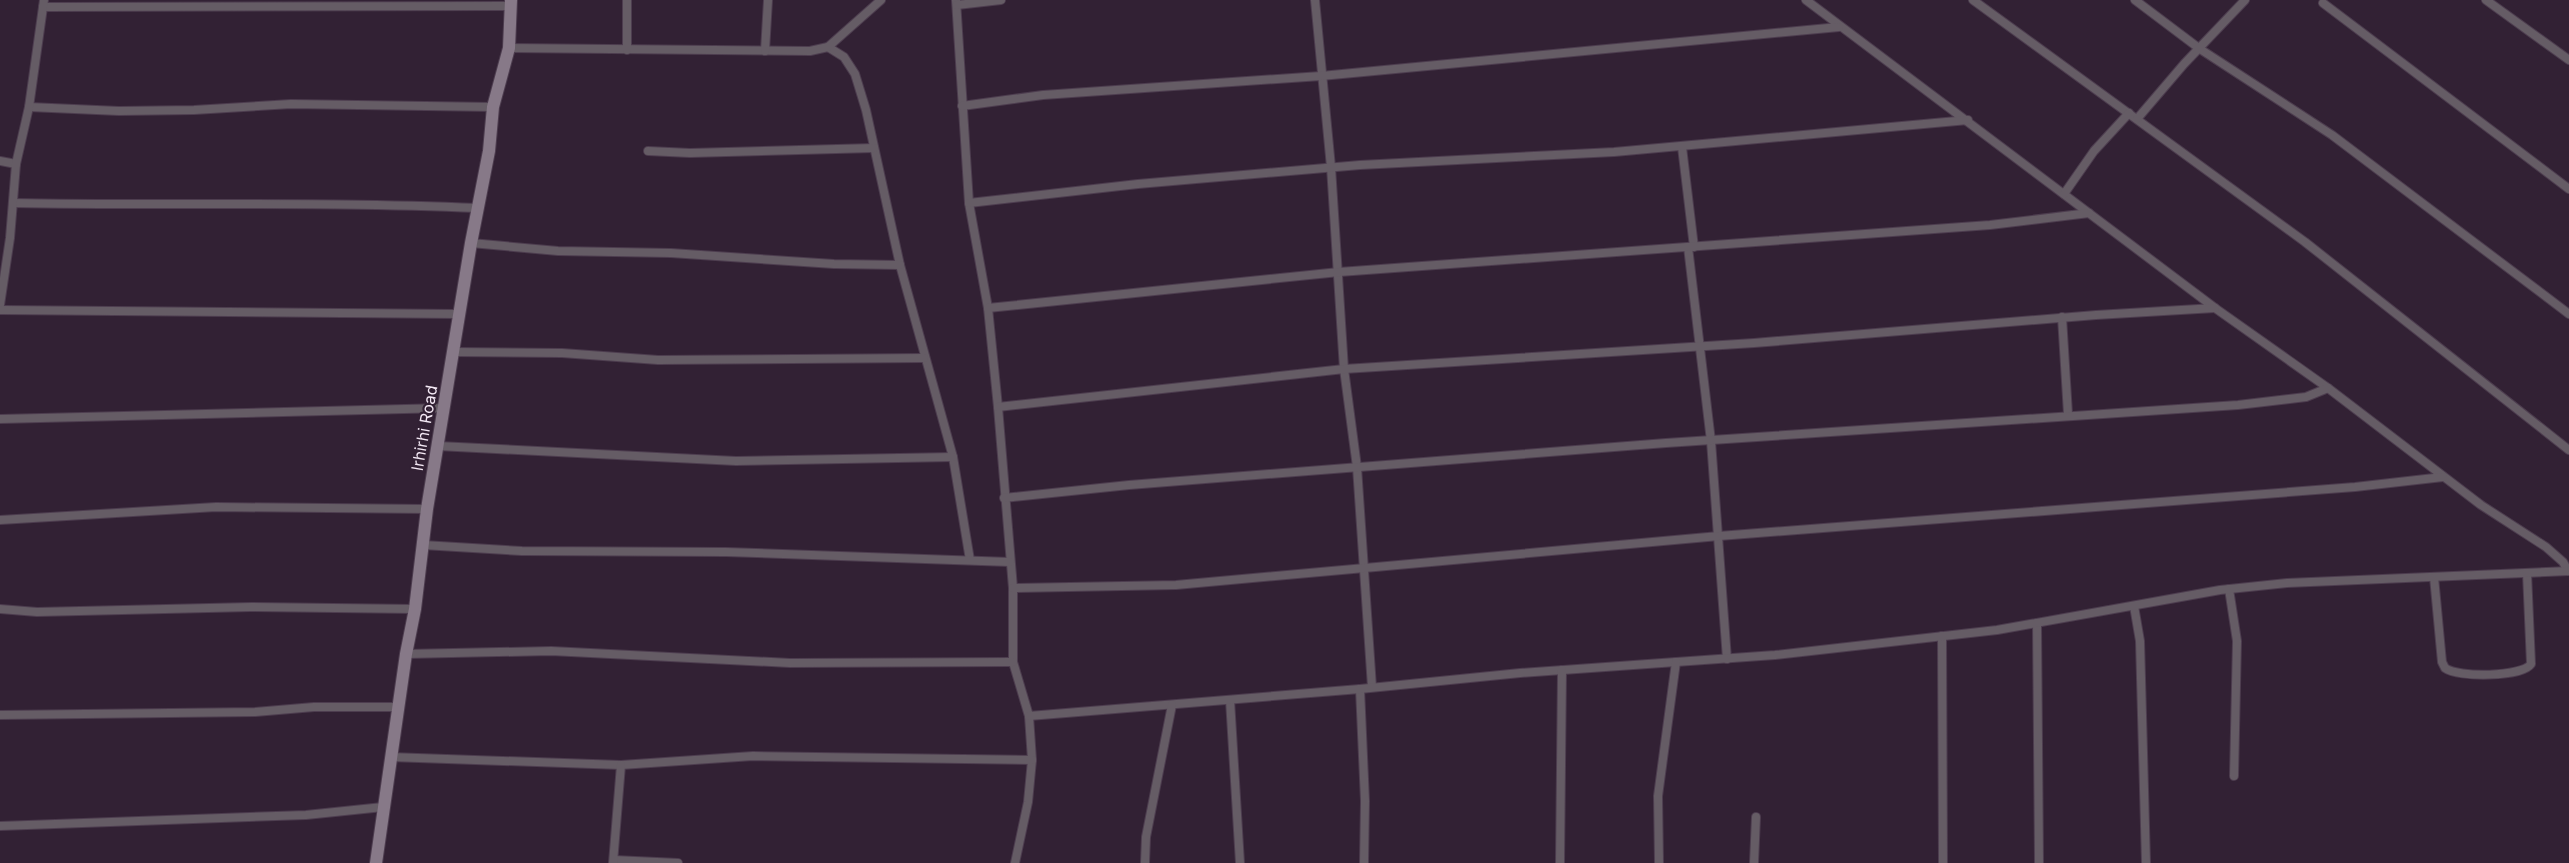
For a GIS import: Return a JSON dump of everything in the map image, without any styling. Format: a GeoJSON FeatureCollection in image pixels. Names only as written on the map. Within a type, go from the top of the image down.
{"type":"FeatureCollection","features":[{"type":"Feature","properties":{"kind":"street"},"geometry":{"type":"LineString","coordinates":[[627,0],[627,50]]}},
{"type":"Feature","properties":{"kind":"street"},"geometry":{"type":"LineString","coordinates":[[765,51],[768,0]]}},
{"type":"Feature","properties":{"kind":"street"},"geometry":{"type":"LineString","coordinates":[[509,48],[810,51],[828,47],[881,0]]}},
{"type":"Feature","properties":{"kind":"street"},"geometry":{"type":"LineString","coordinates":[[1001,0],[956,2],[969,203],[988,308],[998,407],[1013,588],[1013,662],[1029,716],[1032,760],[1028,802],[1015,863]]}},
{"type":"Feature","properties":{"kind":"street"},"geometry":{"type":"LineString","coordinates":[[1315,0],[1331,168],[1344,369],[1357,467],[1372,687]]}},
{"type":"Feature","properties":{"kind":"street"},"geometry":{"type":"LineString","coordinates":[[1806,0],[2215,308],[2328,388],[2443,477],[2546,547],[2563,562],[2569,571]]}},
{"type":"Feature","properties":{"kind":"street"},"geometry":{"type":"LineString","coordinates":[[1973,0],[2306,242],[2569,450]]}},
{"type":"Feature","properties":{"kind":"street"},"geometry":{"type":"LineString","coordinates":[[2135,0],[2200,49],[2332,135],[2569,314]]}},
{"type":"Feature","properties":{"kind":"street"},"geometry":{"type":"LineString","coordinates":[[2064,194],[2094,151],[2133,116],[2245,0]]}},
{"type":"Feature","properties":{"kind":"street"},"geometry":{"type":"LineString","coordinates":[[2321,2],[2334,0]]}},
{"type":"Feature","properties":{"kind":"street"},"geometry":{"type":"LineString","coordinates":[[2486,0],[2569,60]]}},
{"type":"Feature","properties":{"kind":"street"},"geometry":{"type":"LineString","coordinates":[[2321,2],[2569,189]]}},
{"type":"Feature","properties":{"kind":"street"},"geometry":{"type":"LineString","coordinates":[[0,304],[16,164],[29,107],[43,3],[511,3]]}},
{"type":"Feature","properties":{"kind":"street","name":"Irhirhi Road"},"geometry":{"type":"LineString","coordinates":[[376,863],[390,757],[415,609],[427,509],[471,243],[489,151],[493,107],[509,48],[511,3]]}},
{"type":"Feature","properties":{"kind":"street"},"geometry":{"type":"LineString","coordinates":[[962,106],[1043,95],[1321,75],[1839,27]]}},
{"type":"Feature","properties":{"kind":"street"},"geometry":{"type":"LineString","coordinates":[[828,47],[844,57],[855,74],[900,265],[953,457],[970,560]]}},
{"type":"Feature","properties":{"kind":"street"},"geometry":{"type":"LineString","coordinates":[[29,107],[119,111],[194,110],[291,104],[493,107]]}},
{"type":"Feature","properties":{"kind":"street"},"geometry":{"type":"LineString","coordinates":[[969,203],[1138,184],[1331,168],[1682,147],[1968,120]]}},
{"type":"Feature","properties":{"kind":"street"},"geometry":{"type":"LineString","coordinates":[[1682,147],[1711,441],[1727,659]]}},
{"type":"Feature","properties":{"kind":"street"},"geometry":{"type":"LineString","coordinates":[[648,151],[690,153],[874,148]]}},
{"type":"Feature","properties":{"kind":"street"},"geometry":{"type":"LineString","coordinates":[[0,161],[16,164]]}},
{"type":"Feature","properties":{"kind":"street"},"geometry":{"type":"LineString","coordinates":[[13,203],[334,206],[390,204],[478,208]]}},
{"type":"Feature","properties":{"kind":"street"},"geometry":{"type":"LineString","coordinates":[[988,308],[1339,272],[1990,225],[2089,213]]}},
{"type":"Feature","properties":{"kind":"street"},"geometry":{"type":"LineString","coordinates":[[471,243],[558,251],[671,253],[834,264],[900,265]]}},
{"type":"Feature","properties":{"kind":"street"},"geometry":{"type":"LineString","coordinates":[[998,407],[1344,369],[1700,347],[2062,317],[2215,308]]}},
{"type":"Feature","properties":{"kind":"street"},"geometry":{"type":"LineString","coordinates":[[0,310],[459,314]]}},
{"type":"Feature","properties":{"kind":"street"},"geometry":{"type":"LineString","coordinates":[[2062,317],[2068,414]]}},
{"type":"Feature","properties":{"kind":"street"},"geometry":{"type":"LineString","coordinates":[[454,352],[562,353],[658,360],[924,358]]}},
{"type":"Feature","properties":{"kind":"street"},"geometry":{"type":"LineString","coordinates":[[1005,498],[1129,485],[1357,467],[2068,414],[2238,405],[2306,397],[2328,388]]}},
{"type":"Feature","properties":{"kind":"street"},"geometry":{"type":"LineString","coordinates":[[0,419],[445,408]]}},
{"type":"Feature","properties":{"kind":"street"},"geometry":{"type":"LineString","coordinates":[[438,446],[736,461],[953,457]]}},
{"type":"Feature","properties":{"kind":"street"},"geometry":{"type":"LineString","coordinates":[[1013,588],[1176,585],[1363,570],[1719,536],[2355,487],[2443,477]]}},
{"type":"Feature","properties":{"kind":"street"},"geometry":{"type":"LineString","coordinates":[[0,520],[216,507],[427,509]]}},
{"type":"Feature","properties":{"kind":"street"},"geometry":{"type":"LineString","coordinates":[[423,545],[522,550],[726,552],[1010,562]]}},
{"type":"Feature","properties":{"kind":"street"},"geometry":{"type":"LineString","coordinates":[[1029,716],[1562,670],[1727,659],[1942,636],[2037,623],[2229,589],[2334,579],[2569,571]]}},
{"type":"Feature","properties":{"kind":"street"},"geometry":{"type":"LineString","coordinates":[[2434,577],[2442,662],[2445,668],[2460,673],[2487,674],[2523,671],[2531,664],[2528,573]]}},
{"type":"Feature","properties":{"kind":"street"},"geometry":{"type":"LineString","coordinates":[[2229,589],[2237,641],[2234,776]]}},
{"type":"Feature","properties":{"kind":"street"},"geometry":{"type":"LineString","coordinates":[[2134,606],[2140,641],[2146,863]]}},
{"type":"Feature","properties":{"kind":"street"},"geometry":{"type":"LineString","coordinates":[[0,609],[37,612],[251,607],[415,609]]}},
{"type":"Feature","properties":{"kind":"street"},"geometry":{"type":"LineString","coordinates":[[2037,623],[2039,863]]}},
{"type":"Feature","properties":{"kind":"street"},"geometry":{"type":"LineString","coordinates":[[1942,636],[1943,863]]}},
{"type":"Feature","properties":{"kind":"street"},"geometry":{"type":"LineString","coordinates":[[406,654],[551,651],[790,663],[1013,662]]}},
{"type":"Feature","properties":{"kind":"street"},"geometry":{"type":"LineString","coordinates":[[1659,863],[1658,796],[1676,662]]}},
{"type":"Feature","properties":{"kind":"street"},"geometry":{"type":"LineString","coordinates":[[1560,863],[1562,670]]}},
{"type":"Feature","properties":{"kind":"street"},"geometry":{"type":"LineString","coordinates":[[1360,689],[1365,801],[1364,863]]}},
{"type":"Feature","properties":{"kind":"street"},"geometry":{"type":"LineString","coordinates":[[1230,700],[1240,863]]}},
{"type":"Feature","properties":{"kind":"street"},"geometry":{"type":"LineString","coordinates":[[1145,863],[1146,837],[1172,705]]}},
{"type":"Feature","properties":{"kind":"street"},"geometry":{"type":"LineString","coordinates":[[0,715],[255,712],[314,707],[399,707]]}},
{"type":"Feature","properties":{"kind":"street"},"geometry":{"type":"LineString","coordinates":[[390,757],[621,765],[753,756],[1032,760]]}},
{"type":"Feature","properties":{"kind":"street"},"geometry":{"type":"LineString","coordinates":[[621,765],[614,861],[678,863]]}},
{"type":"Feature","properties":{"kind":"street"},"geometry":{"type":"LineString","coordinates":[[0,826],[306,814],[383,807]]}},
{"type":"Feature","properties":{"kind":"street"},"geometry":{"type":"LineString","coordinates":[[1754,863],[1756,817]]}}]}
